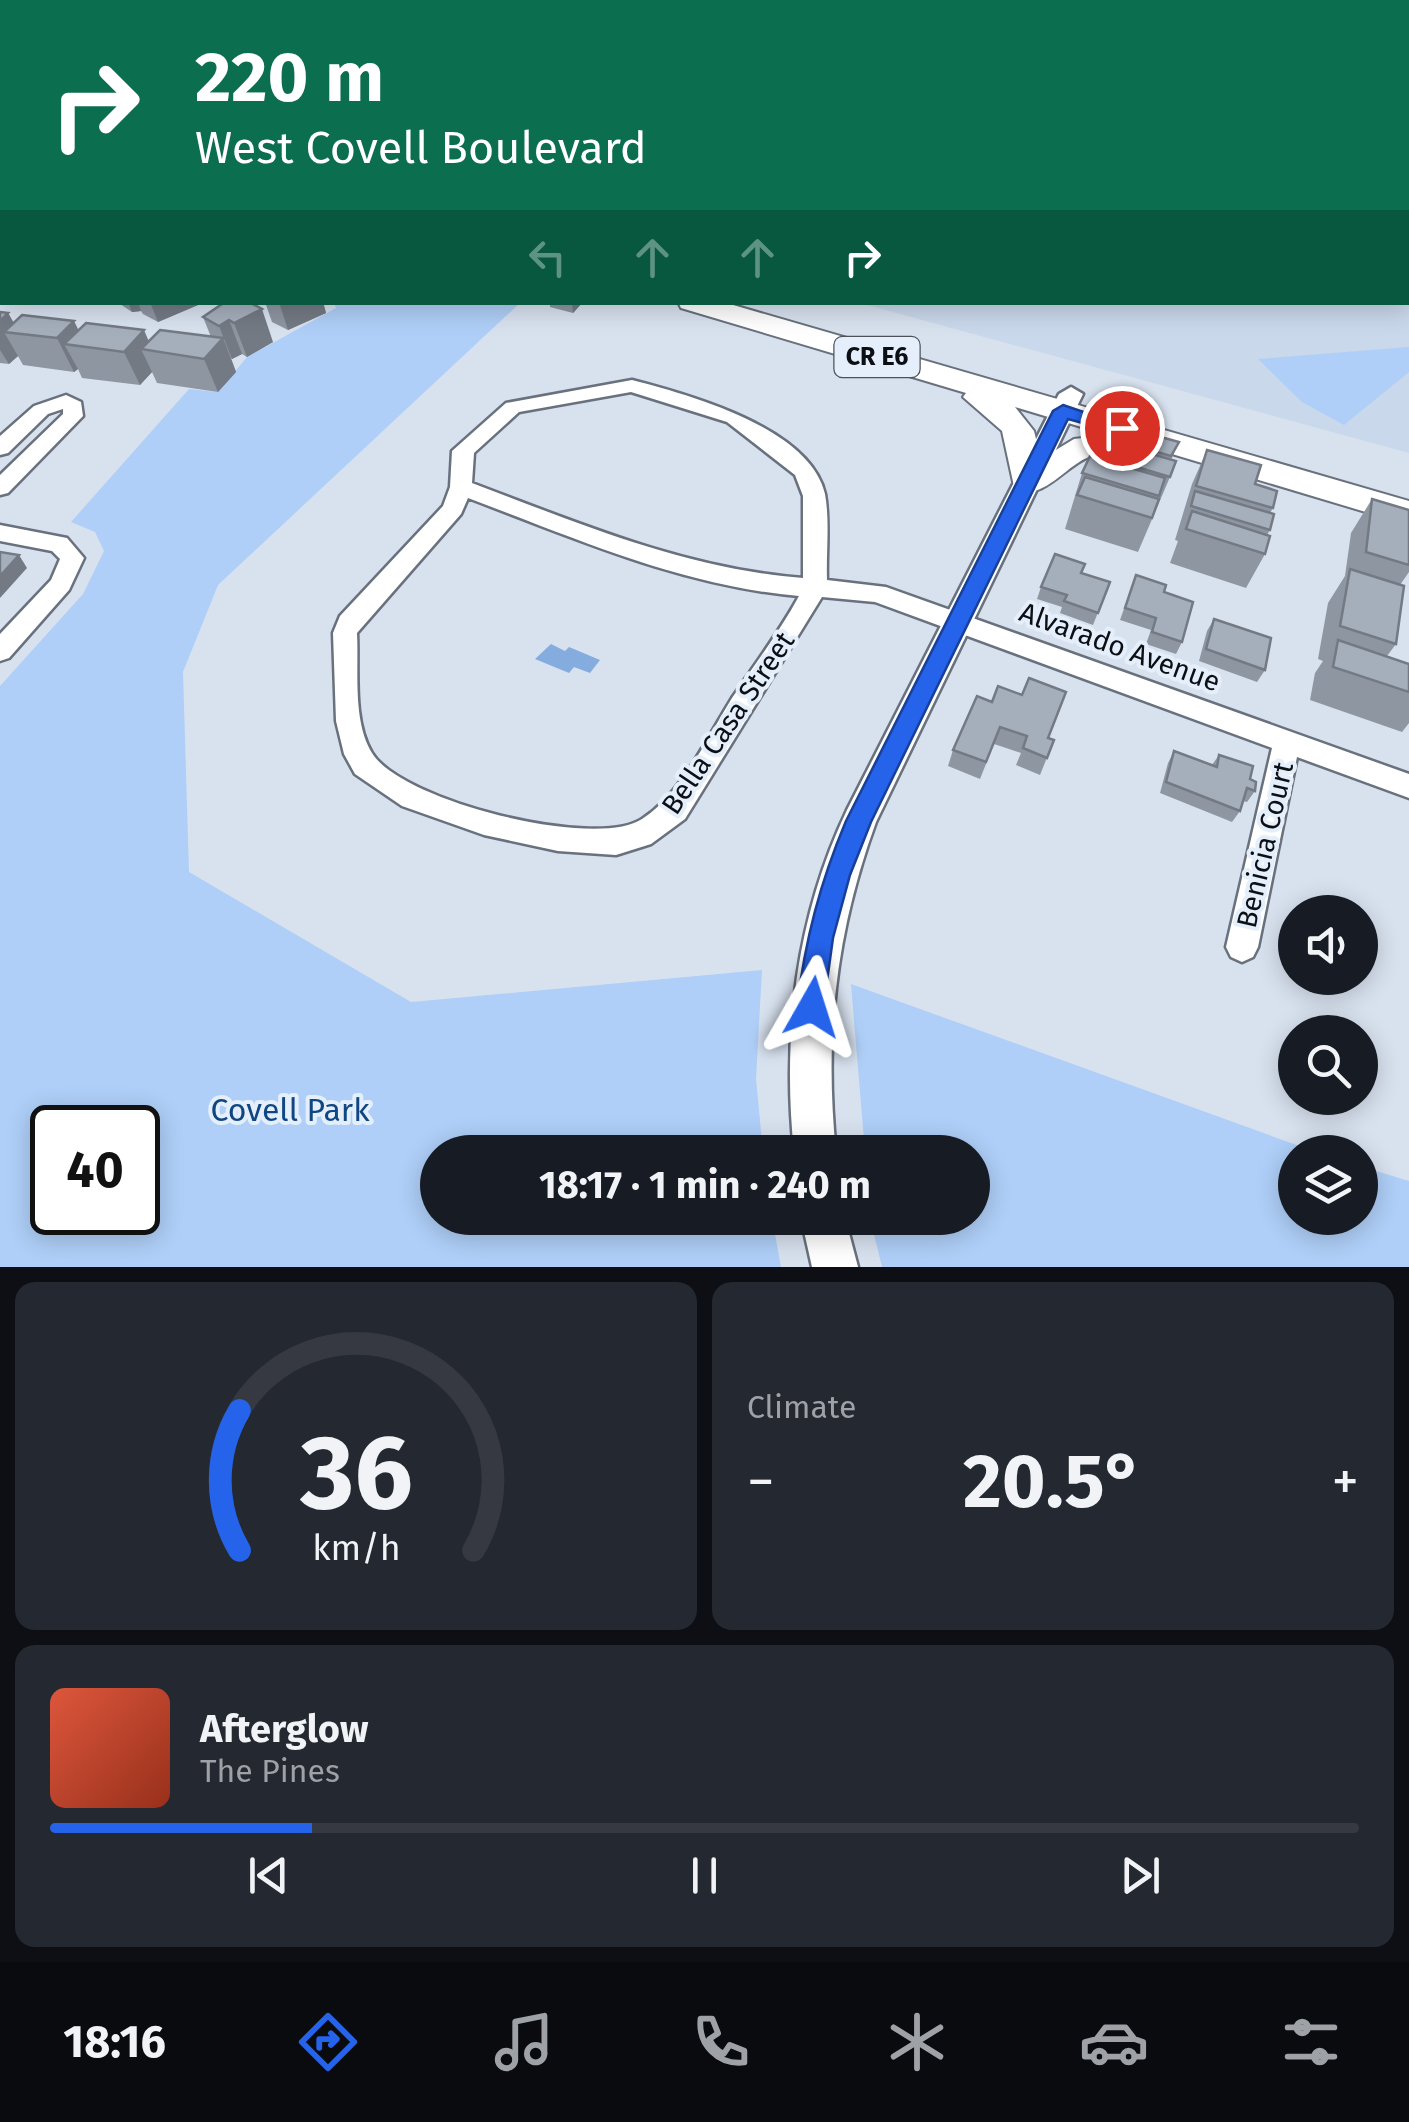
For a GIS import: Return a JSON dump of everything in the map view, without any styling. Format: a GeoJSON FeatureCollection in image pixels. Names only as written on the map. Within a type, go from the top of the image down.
{"type":"FeatureCollection","features":[{"type":"Feature","properties":{"kind":"main road","name":"CR E6"},"geometry":{"type":"LineString","coordinates":[[701,305],[908,366],[1409,488]]}},
{"type":"Feature","properties":{"kind":"main road","name":"CR E6"},"geometry":{"type":"LineString","coordinates":[[771,305],[1067,402],[1215,456],[1409,513]]}},
{"type":"Feature","properties":{"kind":"main road"},"geometry":{"type":"LineString","coordinates":[[908,366],[976,396],[1011,418],[1025,441],[1027,482]]}},
{"type":"Feature","properties":{"kind":"main road"},"geometry":{"type":"LineString","coordinates":[[1027,482],[1066,455],[1092,445],[1153,445],[1215,456]]}},
{"type":"Feature","properties":{"kind":"street","name":"Bella Casa Street"},"geometry":{"type":"LineString","coordinates":[[613,387],[650,388],[734,416],[805,470],[814,496],[816,586],[675,810],[653,830],[619,842],[560,840],[505,829],[392,785],[366,767],[352,743],[345,632],[349,622],[453,509],[461,487],[463,450],[513,407],[613,387]]}},
{"type":"Feature","properties":{"kind":"street"},"geometry":{"type":"LineString","coordinates":[[0,448],[52,403],[66,401],[74,406],[72,416],[0,488]]}},
{"type":"Feature","properties":{"kind":"street"},"geometry":{"type":"LineString","coordinates":[[814,1135],[808,1055],[823,922],[859,821],[1067,402]]}},
{"type":"Feature","properties":{"kind":"street","name":"Alvarado Avenue"},"geometry":{"type":"LineString","coordinates":[[461,487],[650,558],[763,584],[877,593],[1409,786]]}},
{"type":"Feature","properties":{"kind":"street"},"geometry":{"type":"LineString","coordinates":[[0,533],[59,544],[72,558],[62,584],[0,651]]}},
{"type":"Feature","properties":{"kind":"street","name":"Benicia Court"},"geometry":{"type":"LineString","coordinates":[[1242,947],[1288,742]]}},
{"type":"Feature","properties":{"kind":"street"},"geometry":{"type":"LineString","coordinates":[[828,1235],[835,1267]]}},
{"type":"Feature","properties":{"kind":"shaded area"},"geometry":{"type":"Polygon","coordinates":[[[867,305],[1409,305],[1409,453],[867,305]]]}},
{"type":"Feature","properties":{"kind":"shaded area"},"geometry":{"type":"Polygon","coordinates":[[[551,644],[600,660],[590,673],[574,667],[569,673],[535,659],[551,644]]]}},
{"type":"Feature","properties":{"kind":"green space","name":"Covell Park"},"geometry":{"type":"Polygon","coordinates":[[[335,305],[518,305],[218,585],[183,672],[189,872],[411,1002],[762,970],[756,1079],[761,1135],[420,1135],[420,1235],[775,1235],[781,1267],[0,1267],[0,686],[83,594],[104,551],[95,532],[71,522],[189,389],[218,392],[247,357],[336,308],[335,305]]]}},
{"type":"Feature","properties":{"kind":"green space"},"geometry":{"type":"Polygon","coordinates":[[[1409,347],[1409,372],[1344,425],[1302,402],[1258,359],[1409,347]]]}},
{"type":"Feature","properties":{"kind":"green space"},"geometry":{"type":"Polygon","coordinates":[[[851,984],[1278,1138],[1278,1235],[1378,1235],[1378,1172],[1409,1181],[1409,1267],[882,1267],[874,1235],[990,1235],[990,1135],[864,1135],[851,984]]]}},
{"type":"Feature","properties":{"kind":"building"},"geometry":{"type":"Polygon","coordinates":[[[221,305],[255,305],[262,309],[219,326],[203,317],[221,305]]]}},
{"type":"Feature","properties":{"kind":"building"},"geometry":{"type":"Polygon","coordinates":[[[22,315],[74,321],[57,338],[4,332],[22,315]]]}},
{"type":"Feature","properties":{"kind":"building"},"geometry":{"type":"Polygon","coordinates":[[[86,323],[144,330],[124,352],[64,344],[86,323]]]}},
{"type":"Feature","properties":{"kind":"building"},"geometry":{"type":"Polygon","coordinates":[[[160,330],[223,338],[204,359],[141,349],[160,330]]]}},
{"type":"Feature","properties":{"kind":"building"},"geometry":{"type":"Polygon","coordinates":[[[1132,429],[1179,442],[1171,456],[1128,444],[1132,429]]]}},
{"type":"Feature","properties":{"kind":"building"},"geometry":{"type":"Polygon","coordinates":[[[1103,440],[1176,461],[1170,477],[1097,455],[1103,440]]]}},
{"type":"Feature","properties":{"kind":"building"},"geometry":{"type":"Polygon","coordinates":[[[1207,450],[1261,465],[1255,484],[1277,491],[1273,508],[1196,486],[1207,450]]]}},
{"type":"Feature","properties":{"kind":"building"},"geometry":{"type":"Polygon","coordinates":[[[1090,456],[1165,478],[1159,496],[1082,473],[1090,456]]]}},
{"type":"Feature","properties":{"kind":"building"},"geometry":{"type":"Polygon","coordinates":[[[1085,477],[1159,499],[1152,518],[1077,495],[1085,477]]]}},
{"type":"Feature","properties":{"kind":"building"},"geometry":{"type":"Polygon","coordinates":[[[1195,491],[1274,514],[1270,530],[1191,506],[1195,491]]]}},
{"type":"Feature","properties":{"kind":"building"},"geometry":{"type":"Polygon","coordinates":[[[1372,499],[1409,510],[1409,565],[1366,552],[1372,499]]]}},
{"type":"Feature","properties":{"kind":"building"},"geometry":{"type":"Polygon","coordinates":[[[1192,511],[1270,536],[1265,554],[1186,529],[1192,511]]]}},
{"type":"Feature","properties":{"kind":"building"},"geometry":{"type":"Polygon","coordinates":[[[0,552],[19,555],[0,576],[0,552]]]}},
{"type":"Feature","properties":{"kind":"building"},"geometry":{"type":"Polygon","coordinates":[[[1055,554],[1085,564],[1081,573],[1110,582],[1098,613],[1064,601],[1067,595],[1041,587],[1055,554]]]}},
{"type":"Feature","properties":{"kind":"building"},"geometry":{"type":"Polygon","coordinates":[[[1350,569],[1404,586],[1396,644],[1340,626],[1350,569]]]}},
{"type":"Feature","properties":{"kind":"building"},"geometry":{"type":"Polygon","coordinates":[[[1136,575],[1166,585],[1164,592],[1193,602],[1182,642],[1152,632],[1156,618],[1125,608],[1136,575]]]}},
{"type":"Feature","properties":{"kind":"building"},"geometry":{"type":"Polygon","coordinates":[[[1214,619],[1271,638],[1265,670],[1206,649],[1214,619]]]}},
{"type":"Feature","properties":{"kind":"building"},"geometry":{"type":"Polygon","coordinates":[[[1338,640],[1409,664],[1409,692],[1333,667],[1338,640]]]}},
{"type":"Feature","properties":{"kind":"building"},"geometry":{"type":"Polygon","coordinates":[[[1029,678],[1066,692],[1048,738],[1054,740],[1047,758],[1023,748],[1027,736],[1000,727],[986,762],[953,750],[977,696],[992,702],[998,686],[1022,695],[1029,678]]]}},
{"type":"Feature","properties":{"kind":"building"},"geometry":{"type":"Polygon","coordinates":[[[1174,751],[1217,767],[1219,755],[1253,766],[1250,779],[1256,782],[1255,791],[1247,788],[1240,811],[1166,782],[1174,751]]]}},
{"type":"Feature","properties":{"kind":"route"},"geometry":{"type":"LineString","coordinates":[[812,1007],[819,938],[836,875],[859,821],[1063,411],[1122,428]]}}]}
